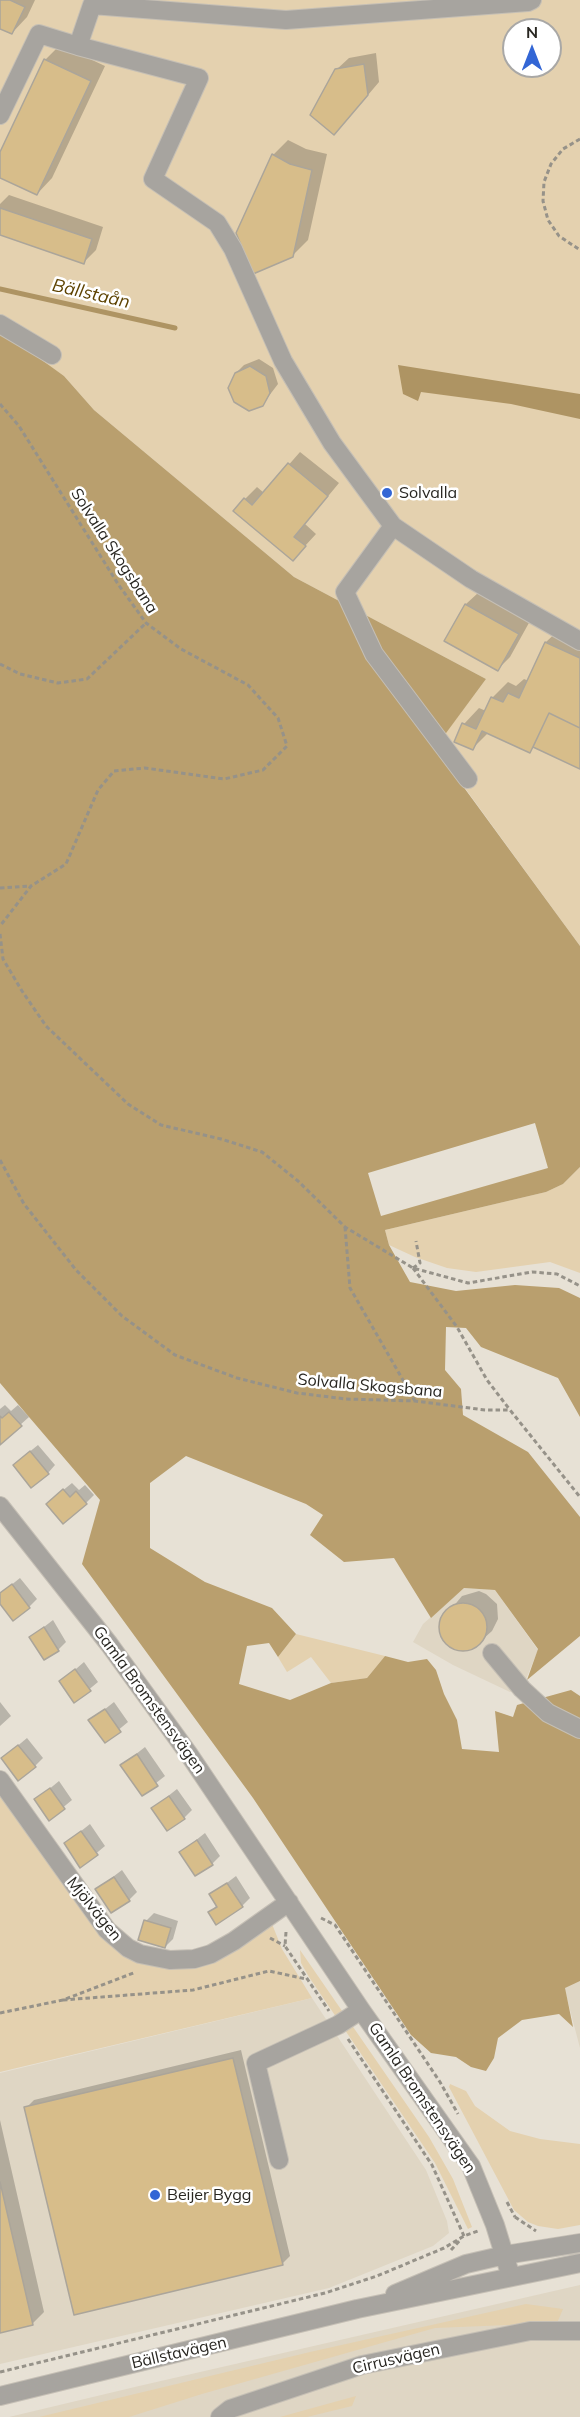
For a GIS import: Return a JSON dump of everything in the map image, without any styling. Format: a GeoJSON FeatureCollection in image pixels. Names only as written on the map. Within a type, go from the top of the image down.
{"type":"FeatureCollection","features":[{"type":"Feature","properties":{"kind":"street"},"geometry":{"type":"LineString","coordinates":[[78,46],[88,3],[286,20],[532,0]]}},
{"type":"Feature","properties":{"kind":"street"},"geometry":{"type":"LineString","coordinates":[[0,115],[39,33],[78,46],[199,78],[153,179],[217,223],[234,249],[283,361],[332,443],[393,526],[471,579],[580,640]]}},
{"type":"Feature","properties":{"kind":"street"},"geometry":{"type":"LineString","coordinates":[[0,324],[52,355]]}},
{"type":"Feature","properties":{"kind":"street"},"geometry":{"type":"LineString","coordinates":[[393,526],[345,592],[374,654],[468,779]]}},
{"type":"Feature","properties":{"kind":"street","name":"Gamla Bromstensvägen"},"geometry":{"type":"LineString","coordinates":[[0,1506],[143,1689],[361,2010],[471,2166],[495,2225],[511,2277]]}},
{"type":"Feature","properties":{"kind":"street"},"geometry":{"type":"LineString","coordinates":[[492,1653],[522,1689],[548,1713],[580,1729]]}},
{"type":"Feature","properties":{"kind":"street","name":"Mjölvägen"},"geometry":{"type":"LineString","coordinates":[[0,1780],[107,1930],[128,1948],[155,1958],[182,1960],[211,1954],[234,1941],[289,1902]]}},
{"type":"Feature","properties":{"kind":"street"},"geometry":{"type":"LineString","coordinates":[[279,2160],[256,2063],[338,2025],[361,2010]]}},
{"type":"Feature","properties":{"kind":"street","name":"Bällstavägen"},"geometry":{"type":"LineString","coordinates":[[357,2309],[466,2264],[505,2254],[580,2243]]}},
{"type":"Feature","properties":{"kind":"street","name":"Bällstavägen"},"geometry":{"type":"LineString","coordinates":[[0,2396],[357,2309],[580,2263]]}},
{"type":"Feature","properties":{"kind":"street","name":"Cirrusvägen"},"geometry":{"type":"LineString","coordinates":[[220,2417],[230,2409],[362,2365],[530,2331],[580,2331]]}},
{"type":"Feature","properties":{"kind":"path"},"geometry":{"type":"LineString","coordinates":[[580,139],[563,149],[551,164],[544,182],[543,201],[548,220],[559,236],[580,250]]}},
{"type":"Feature","properties":{"kind":"path","name":"Solvalla Skogsbana"},"geometry":{"type":"LineString","coordinates":[[0,404],[19,426],[118,584],[146,623],[181,649],[248,685],[278,718],[287,746],[263,770],[224,779],[189,776],[145,768],[114,771],[98,790],[66,864],[31,886],[0,926]]}},
{"type":"Feature","properties":{"kind":"path"},"geometry":{"type":"LineString","coordinates":[[0,664],[20,674],[58,683],[87,679],[146,623]]}},
{"type":"Feature","properties":{"kind":"path"},"geometry":{"type":"LineString","coordinates":[[0,888],[31,886]]}},
{"type":"Feature","properties":{"kind":"path"},"geometry":{"type":"LineString","coordinates":[[0,934],[3,959],[46,1026],[128,1104],[161,1125],[221,1139],[262,1152],[298,1181],[345,1227],[413,1268],[468,1283],[532,1272],[557,1274],[580,1286]]}},
{"type":"Feature","properties":{"kind":"path","name":"Solvalla Skogsbana"},"geometry":{"type":"LineString","coordinates":[[0,1160],[24,1204],[76,1270],[122,1316],[174,1355],[237,1378],[297,1393],[346,1400],[415,1401],[485,1410],[510,1410]]}},
{"type":"Feature","properties":{"kind":"path"},"geometry":{"type":"LineString","coordinates":[[345,1227],[350,1288],[415,1401]]}},
{"type":"Feature","properties":{"kind":"path"},"geometry":{"type":"LineString","coordinates":[[413,1268],[420,1263],[416,1241]]}},
{"type":"Feature","properties":{"kind":"path"},"geometry":{"type":"LineString","coordinates":[[413,1268],[457,1327],[487,1380],[580,1497]]}},
{"type":"Feature","properties":{"kind":"path","name":"Gamla Bromstensvägen"},"geometry":{"type":"LineString","coordinates":[[0,2372],[325,2293],[406,2264],[444,2248],[464,2236],[432,2165],[285,1946],[289,1902]]}},
{"type":"Feature","properties":{"kind":"path","name":"Gamla Bromstensvägen"},"geometry":{"type":"LineString","coordinates":[[317,1915],[335,1924],[440,2082],[463,2124]]}},
{"type":"Feature","properties":{"kind":"path"},"geometry":{"type":"LineString","coordinates":[[63,2000],[153,1965],[155,1958]]}},
{"type":"Feature","properties":{"kind":"path"},"geometry":{"type":"LineString","coordinates":[[0,2013],[63,2000],[193,1990],[269,1971],[307,1979]]}},
{"type":"Feature","properties":{"kind":"path"},"geometry":{"type":"LineString","coordinates":[[504,2196],[515,2217]]}},
{"type":"Feature","properties":{"kind":"shaded area","name":"Solvalla"},"geometry":{"type":"Polygon","coordinates":[[[0,0],[580,0],[580,946],[435,747],[486,679],[294,577],[94,410],[64,376],[0,333],[0,0]]]}},
{"type":"Feature","properties":{"kind":"shaded area"},"geometry":{"type":"Polygon","coordinates":[[[0,333],[7,335],[64,376],[94,410],[294,577],[486,679],[435,748],[580,946],[580,1167],[563,1184],[546,1192],[385,1230],[389,1245],[410,1282],[456,1291],[515,1285],[559,1288],[580,1298],[580,1417],[558,1378],[481,1347],[466,1328],[446,1327],[445,1370],[461,1389],[463,1415],[528,1452],[580,1517],[580,1636],[527,1680],[538,1649],[495,1590],[464,1588],[431,1618],[394,1558],[344,1562],[310,1535],[323,1515],[306,1504],[186,1456],[150,1483],[150,1548],[205,1582],[272,1608],[296,1634],[278,1657],[269,1643],[247,1646],[239,1684],[290,1700],[331,1683],[367,1678],[385,1656],[408,1662],[427,1659],[436,1670],[444,1694],[457,1720],[462,1749],[499,1752],[495,1711],[513,1717],[517,1705],[571,1690],[580,1696],[580,1981],[565,1988],[573,2027],[559,2014],[522,2020],[498,2038],[494,2058],[486,2071],[471,2067],[456,2057],[431,2053],[411,2035],[253,1798],[82,1564],[100,1500],[0,1383],[0,333]],[[535,1123],[368,1173],[381,1216],[548,1168],[535,1123]]]}},
{"type":"Feature","properties":{"kind":"shaded area"},"geometry":{"type":"Polygon","coordinates":[[[398,365],[580,394],[580,419],[511,404],[421,392],[418,401],[403,394],[398,365]]]}},
{"type":"Feature","properties":{"kind":"shaded area"},"geometry":{"type":"Polygon","coordinates":[[[580,1167],[580,1273],[550,1262],[476,1272],[447,1268],[389,1245],[385,1230],[546,1192],[563,1184],[580,1167]]]}},
{"type":"Feature","properties":{"kind":"shaded area"},"geometry":{"type":"Polygon","coordinates":[[[464,1588],[495,1590],[538,1650],[522,1689],[510,1692],[453,1665],[413,1642],[423,1624],[464,1588]]]}},
{"type":"Feature","properties":{"kind":"shaded area"},"geometry":{"type":"Polygon","coordinates":[[[296,1634],[385,1656],[367,1678],[331,1683],[311,1657],[287,1672],[278,1657],[296,1634]]]}},
{"type":"Feature","properties":{"kind":"shaded area"},"geometry":{"type":"Polygon","coordinates":[[[0,1795],[106,1940],[132,1959],[153,1966],[184,1967],[272,1924],[282,1949],[312,1998],[0,2072],[0,1795]]]}},
{"type":"Feature","properties":{"kind":"shaded area"},"geometry":{"type":"Polygon","coordinates":[[[300,1950],[429,2137],[453,2179],[472,2227],[468,2229],[435,2163],[309,1977],[301,1963],[300,1950]]]}},
{"type":"Feature","properties":{"kind":"shaded area"},"geometry":{"type":"Polygon","coordinates":[[[580,1981],[580,2048],[564,1987],[580,1981]]]}},
{"type":"Feature","properties":{"kind":"shaded area"},"geometry":{"type":"Polygon","coordinates":[[[312,1998],[426,2170],[447,2221],[449,2233],[433,2246],[329,2288],[0,2364],[0,2073],[312,1998]]]}},
{"type":"Feature","properties":{"kind":"shaded area"},"geometry":{"type":"Polygon","coordinates":[[[450,2084],[466,2091],[475,2106],[510,2131],[540,2139],[580,2144],[580,2225],[558,2229],[538,2226],[528,2222],[514,2210],[449,2087],[450,2084]]]}},
{"type":"Feature","properties":{"kind":"shaded area"},"geometry":{"type":"Polygon","coordinates":[[[580,2285],[580,2417],[9,2417],[139,2386],[580,2285]]]}},
{"type":"Feature","properties":{"kind":"shaded area"},"geometry":{"type":"Polygon","coordinates":[[[526,2304],[563,2309],[557,2323],[435,2328],[129,2417],[39,2417],[310,2352],[526,2304]]]}},
{"type":"Feature","properties":{"kind":"shaded area"},"geometry":{"type":"Polygon","coordinates":[[[356,2396],[352,2406],[307,2417],[280,2417],[356,2396]]]}},
{"type":"Feature","properties":{"kind":"building"},"geometry":{"type":"Polygon","coordinates":[[[0,0],[10,0],[25,7],[12,34],[0,29],[0,0]]]}},
{"type":"Feature","properties":{"kind":"building"},"geometry":{"type":"Polygon","coordinates":[[[44,59],[91,81],[37,195],[0,178],[0,152],[44,59]]]}},
{"type":"Feature","properties":{"kind":"building"},"geometry":{"type":"Polygon","coordinates":[[[364,64],[368,95],[334,135],[310,115],[335,69],[364,64]]]}},
{"type":"Feature","properties":{"kind":"building"},"geometry":{"type":"Polygon","coordinates":[[[272,154],[290,164],[312,170],[293,257],[253,274],[236,233],[272,154]]]}},
{"type":"Feature","properties":{"kind":"building"},"geometry":{"type":"Polygon","coordinates":[[[0,208],[92,239],[84,264],[0,235],[0,208]]]}},
{"type":"Feature","properties":{"kind":"building"},"geometry":{"type":"Polygon","coordinates":[[[250,366],[266,376],[270,393],[263,406],[249,411],[234,402],[228,388],[235,373],[250,366]]]}},
{"type":"Feature","properties":{"kind":"building"},"geometry":{"type":"Polygon","coordinates":[[[288,463],[328,496],[294,537],[306,546],[293,561],[233,511],[244,498],[252,505],[288,463]]]}},
{"type":"Feature","properties":{"kind":"building"},"geometry":{"type":"Polygon","coordinates":[[[465,604],[519,634],[498,671],[444,641],[465,604]]]}},
{"type":"Feature","properties":{"kind":"building"},"geometry":{"type":"Polygon","coordinates":[[[545,642],[580,658],[580,728],[549,713],[530,753],[482,731],[473,750],[454,742],[462,723],[476,729],[491,697],[503,702],[508,693],[519,698],[545,642]]]}},
{"type":"Feature","properties":{"kind":"building"},"geometry":{"type":"Polygon","coordinates":[[[549,713],[580,728],[580,769],[533,747],[549,713]]]}},
{"type":"Feature","properties":{"kind":"building"},"geometry":{"type":"Polygon","coordinates":[[[9,1412],[22,1426],[0,1445],[0,1416],[2,1418],[9,1412]]]}},
{"type":"Feature","properties":{"kind":"building"},"geometry":{"type":"Polygon","coordinates":[[[30,1451],[49,1474],[31,1488],[13,1465],[30,1451]]]}},
{"type":"Feature","properties":{"kind":"building"},"geometry":{"type":"Polygon","coordinates":[[[63,1489],[70,1497],[76,1491],[87,1504],[63,1524],[46,1504],[63,1489]]]}},
{"type":"Feature","properties":{"kind":"building"},"geometry":{"type":"Polygon","coordinates":[[[12,1584],[30,1608],[13,1621],[0,1604],[0,1593],[12,1584]]]}},
{"type":"Feature","properties":{"kind":"building"},"geometry":{"type":"Polygon","coordinates":[[[458,1603],[468,1603],[480,1610],[487,1622],[487,1632],[480,1644],[468,1651],[458,1651],[443,1640],[439,1632],[439,1622],[450,1607],[458,1603]]]}},
{"type":"Feature","properties":{"kind":"building"},"geometry":{"type":"Polygon","coordinates":[[[44,1627],[59,1651],[44,1660],[29,1637],[44,1627]]]}},
{"type":"Feature","properties":{"kind":"building"},"geometry":{"type":"Polygon","coordinates":[[[75,1669],[91,1691],[74,1703],[59,1681],[75,1669]]]}},
{"type":"Feature","properties":{"kind":"building"},"geometry":{"type":"Polygon","coordinates":[[[105,1709],[121,1732],[105,1743],[88,1720],[105,1709]]]}},
{"type":"Feature","properties":{"kind":"building"},"geometry":{"type":"Polygon","coordinates":[[[18,1745],[36,1767],[18,1781],[1,1758],[18,1745]]]}},
{"type":"Feature","properties":{"kind":"building"},"geometry":{"type":"Polygon","coordinates":[[[137,1754],[158,1786],[142,1796],[120,1765],[137,1754]]]}},
{"type":"Feature","properties":{"kind":"building"},"geometry":{"type":"Polygon","coordinates":[[[50,1788],[65,1809],[49,1821],[34,1799],[50,1788]]]}},
{"type":"Feature","properties":{"kind":"building"},"geometry":{"type":"Polygon","coordinates":[[[169,1796],[185,1819],[167,1831],[151,1808],[169,1796]]]}},
{"type":"Feature","properties":{"kind":"building"},"geometry":{"type":"Polygon","coordinates":[[[81,1831],[98,1855],[80,1868],[64,1843],[81,1831]]]}},
{"type":"Feature","properties":{"kind":"building"},"geometry":{"type":"Polygon","coordinates":[[[197,1840],[213,1865],[195,1876],[179,1852],[197,1840]]]}},
{"type":"Feature","properties":{"kind":"building"},"geometry":{"type":"Polygon","coordinates":[[[114,1877],[130,1901],[111,1913],[95,1889],[114,1877]]]}},
{"type":"Feature","properties":{"kind":"building"},"geometry":{"type":"Polygon","coordinates":[[[227,1883],[243,1907],[216,1925],[208,1912],[217,1907],[209,1894],[227,1883]]]}},
{"type":"Feature","properties":{"kind":"building"},"geometry":{"type":"Polygon","coordinates":[[[144,1920],[171,1928],[165,1948],[138,1940],[144,1920]]]}},
{"type":"Feature","properties":{"kind":"building","name":"Beijer Bygg"},"geometry":{"type":"Polygon","coordinates":[[[233,2058],[283,2265],[74,2315],[24,2107],[233,2058]]]}},
{"type":"Feature","properties":{"kind":"building"},"geometry":{"type":"Polygon","coordinates":[[[0,2182],[33,2325],[0,2333],[0,2182]]]}},
{"type":"Feature","properties":{"kind":"waterway","name":"Bällstaån"},"geometry":{"type":"LineString","coordinates":[[0,289],[175,328]]}},
{"type":"Feature","properties":{"kind":"place","name":"Solvalla"},"geometry":{"type":"Point","coordinates":[387,493]}},
{"type":"Feature","properties":{"kind":"place","name":"Beijer Bygg"},"geometry":{"type":"Point","coordinates":[155,2195]}}]}
